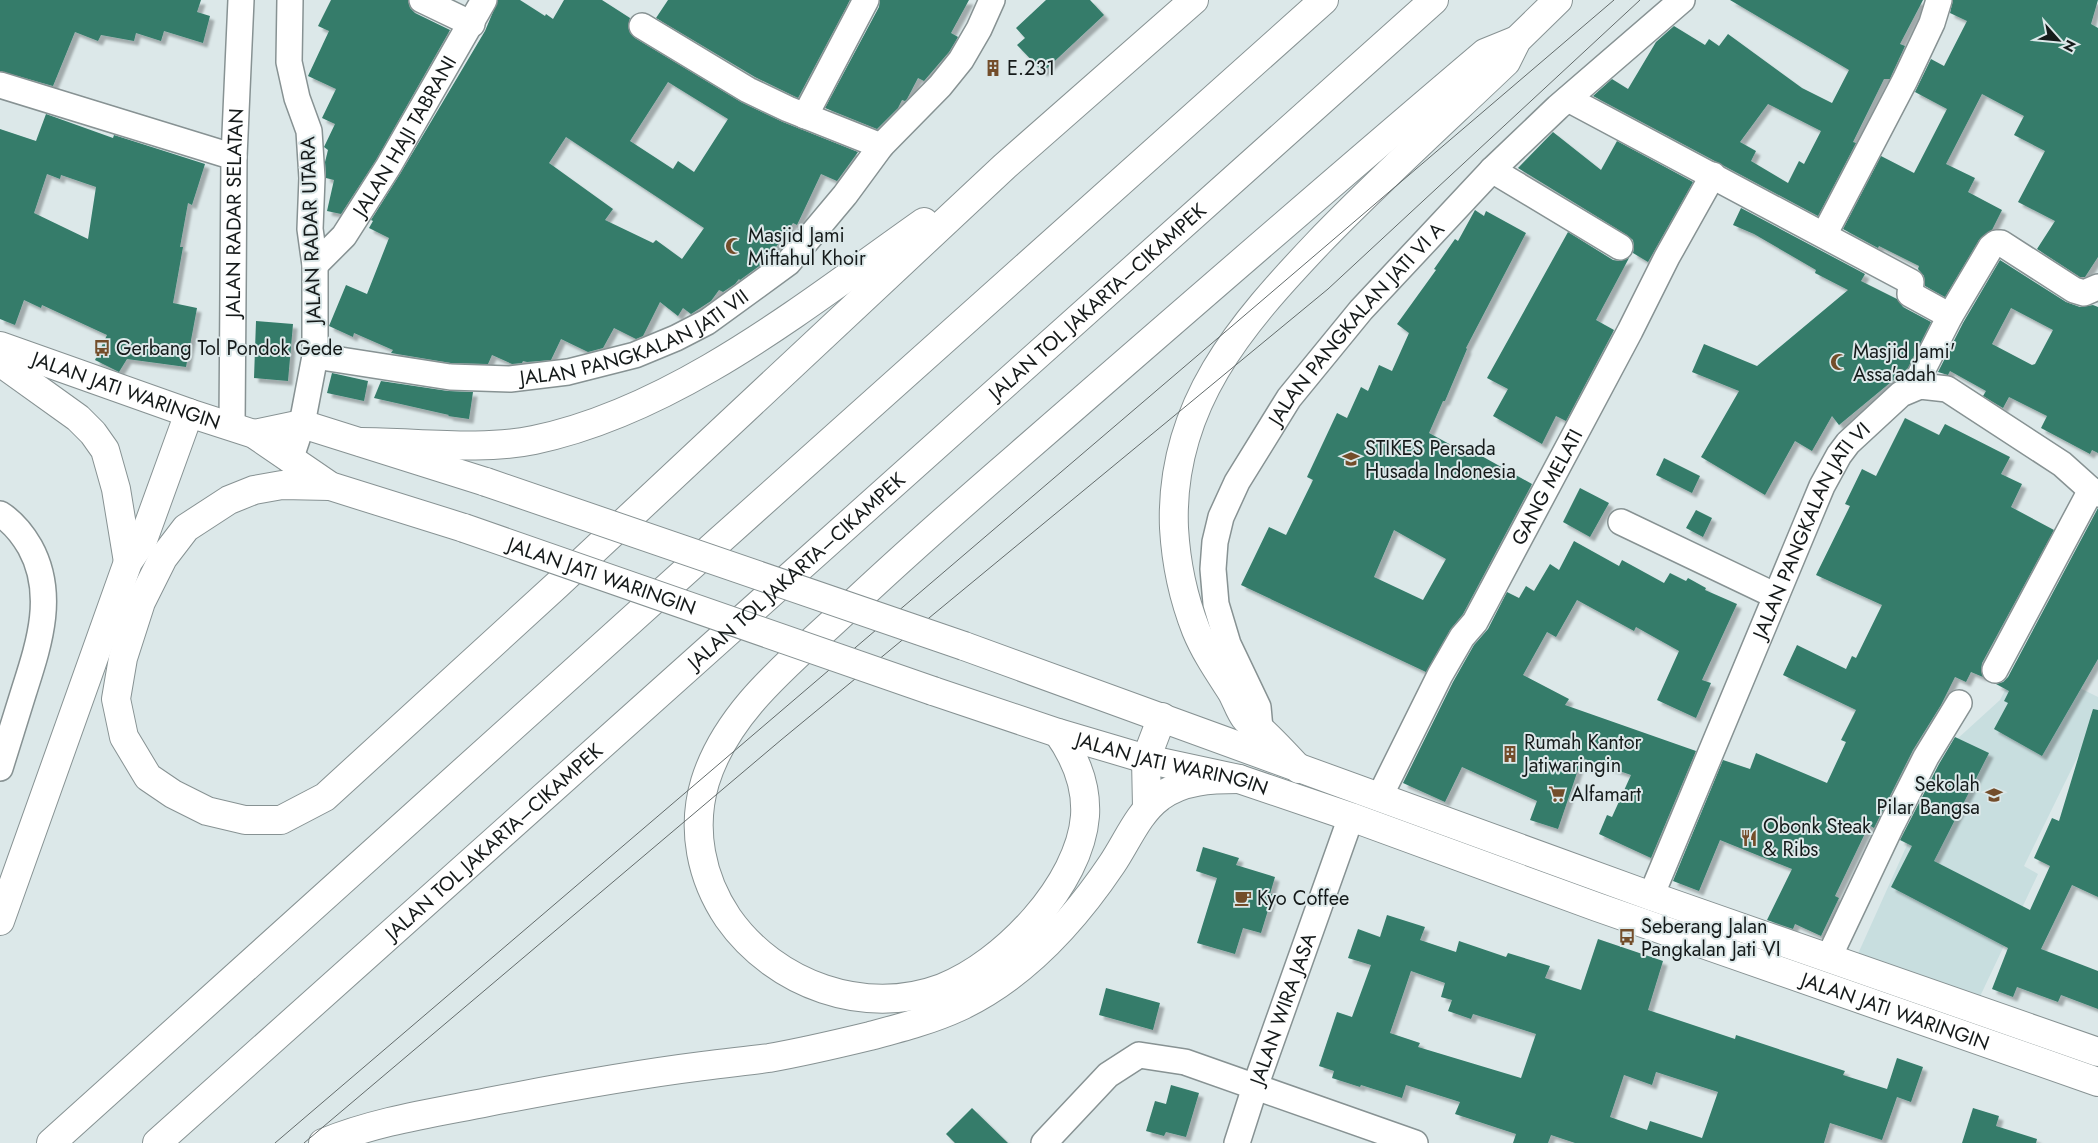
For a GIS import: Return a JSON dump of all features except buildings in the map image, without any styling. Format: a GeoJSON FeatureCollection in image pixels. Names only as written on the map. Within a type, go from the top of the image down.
{"type":"FeatureCollection","features":[{"type":"Feature","properties":{"kind":"main road"},"geometry":{"type":"LineString","coordinates":[[330,486],[282,485],[254,490],[229,500],[210,511],[186,528],[163,558],[141,602],[123,658],[116,699],[124,737],[148,777],[173,794],[207,811],[245,820],[281,820],[325,797],[557,585],[1004,166],[1194,0]]}},
{"type":"Feature","properties":{"kind":"main road"},"geometry":{"type":"LineString","coordinates":[[51,1143],[748,514],[1324,0]]}},
{"type":"Feature","properties":{"kind":"main road","name":"JALAN TOL JAKARTA–CIKAMPEK"},"geometry":{"type":"LineString","coordinates":[[157,1143],[1434,0]]}},
{"type":"Feature","properties":{"kind":"main road"},"geometry":{"type":"LineString","coordinates":[[1299,769],[1260,729],[1246,720],[1205,648],[1187,606],[1175,540],[1174,498],[1179,457],[1194,410],[1212,374],[1238,336],[1280,284],[1358,202],[1506,62],[1517,40],[1558,0]]}},
{"type":"Feature","properties":{"kind":"main road"},"geometry":{"type":"LineString","coordinates":[[1058,733],[1072,754],[1080,773],[1084,796],[1085,815],[1083,831],[1071,863],[1049,900],[1012,941],[976,969],[942,988],[901,997],[862,998],[831,992],[803,981],[768,959],[742,936],[728,918],[711,888],[701,856],[698,836],[701,799],[706,780],[716,754],[731,728],[747,706],[775,676],[946,519],[1484,52],[1517,40]]}},
{"type":"Feature","properties":{"kind":"main road"},"geometry":{"type":"LineString","coordinates":[[361,442],[477,446],[534,440],[591,424],[656,398],[751,343],[1004,166]]}},
{"type":"Feature","properties":{"kind":"main road"},"geometry":{"type":"LineString","coordinates":[[1280,284],[1317,196]]}},
{"type":"Feature","properties":{"kind":"main road","name":"JALAN JATI WARINGIN"},"geometry":{"type":"LineString","coordinates":[[0,346],[189,413],[243,430],[330,486],[464,528],[1058,733],[1146,758],[1239,779],[1351,817],[1597,907],[2098,1082]]}},
{"type":"Feature","properties":{"kind":"main road"},"geometry":{"type":"LineString","coordinates":[[0,362],[78,418],[94,433],[105,450],[116,489],[128,562]]}},
{"type":"Feature","properties":{"kind":"main road"},"geometry":{"type":"LineString","coordinates":[[0,921],[128,562],[143,540],[189,413]]}},
{"type":"Feature","properties":{"kind":"main road","name":"JALAN JATI WARINGIN"},"geometry":{"type":"LineString","coordinates":[[243,430],[302,424],[486,482],[964,646],[1651,896],[2098,1052]]}},
{"type":"Feature","properties":{"kind":"main road"},"geometry":{"type":"LineString","coordinates":[[1147,807],[1146,758],[1162,717]]}},
{"type":"Feature","properties":{"kind":"main road"},"geometry":{"type":"LineString","coordinates":[[323,1143],[364,1128],[422,1114],[632,1075],[769,1058],[837,1044],[924,1021],[960,1006],[1019,968],[1068,922],[1112,864],[1147,807],[1172,789],[1190,783],[1218,779],[1239,779]]}},
{"type":"Feature","properties":{"kind":"street","name":"JALAN RADAR SELATAN"},"geometry":{"type":"LineString","coordinates":[[240,0],[234,157],[243,430]]}},
{"type":"Feature","properties":{"kind":"street","name":"JALAN RADAR UTARA"},"geometry":{"type":"LineString","coordinates":[[290,0],[289,62],[297,98],[309,131],[312,178],[310,229],[315,264],[315,356],[302,424],[290,460]]}},
{"type":"Feature","properties":{"kind":"street"},"geometry":{"type":"LineString","coordinates":[[422,0],[472,24]]}},
{"type":"Feature","properties":{"kind":"street","name":"JALAN HAJI TABRANI"},"geometry":{"type":"LineString","coordinates":[[315,264],[344,236],[365,204],[472,24],[484,0]]}},
{"type":"Feature","properties":{"kind":"street"},"geometry":{"type":"LineString","coordinates":[[805,116],[866,0]]}},
{"type":"Feature","properties":{"kind":"street","name":"JALAN PANGKALAN JATI VII"},"geometry":{"type":"LineString","coordinates":[[315,356],[450,377],[510,379],[568,372],[635,355],[676,338],[707,322],[788,263],[845,195],[881,146],[940,86],[961,60],[979,29],[992,0]]}},
{"type":"Feature","properties":{"kind":"street","name":"JALAN PANGKALAN JATI VI A"},"geometry":{"type":"LineString","coordinates":[[1260,729],[1258,707],[1228,644],[1216,604],[1213,569],[1215,542],[1221,517],[1237,482],[1289,398],[1361,310],[1492,170],[1568,99],[1682,0]]}},
{"type":"Feature","properties":{"kind":"street"},"geometry":{"type":"LineString","coordinates":[[1824,235],[1905,80],[1932,23],[1939,0]]}},
{"type":"Feature","properties":{"kind":"street"},"geometry":{"type":"LineString","coordinates":[[642,26],[748,90],[805,116],[881,146]]}},
{"type":"Feature","properties":{"kind":"street"},"geometry":{"type":"LineString","coordinates":[[0,85],[234,157]]}},
{"type":"Feature","properties":{"kind":"street"},"geometry":{"type":"LineString","coordinates":[[1568,99],[1911,282],[1910,294],[1950,316]]}},
{"type":"Feature","properties":{"kind":"street"},"geometry":{"type":"LineString","coordinates":[[1492,170],[1620,247]]}},
{"type":"Feature","properties":{"kind":"street","name":"GANG MELATI"},"geometry":{"type":"LineString","coordinates":[[1379,798],[1440,675],[1462,637],[1475,622],[1630,331],[1667,257],[1713,175]]}},
{"type":"Feature","properties":{"kind":"street"},"geometry":{"type":"LineString","coordinates":[[1995,670],[2095,492],[2062,464],[1947,389],[1920,386],[1920,373],[1950,316],[1990,248],[1996,243],[2001,243],[2074,290],[2084,293],[2098,287]]}},
{"type":"Feature","properties":{"kind":"street","name":"JALAN PANGKALAN JATI VI"},"geometry":{"type":"LineString","coordinates":[[1651,896],[1822,486],[1848,443],[1901,394],[1920,386]]}},
{"type":"Feature","properties":{"kind":"street"},"geometry":{"type":"LineString","coordinates":[[0,514],[24,536],[37,560],[44,587],[44,616],[38,646],[0,768]]}},
{"type":"Feature","properties":{"kind":"street"},"geometry":{"type":"LineString","coordinates":[[1621,522],[1776,596]]}},
{"type":"Feature","properties":{"kind":"street"},"geometry":{"type":"LineString","coordinates":[[1829,958],[1900,807],[1926,757],[1959,703]]}},
{"type":"Feature","properties":{"kind":"street","name":"JALAN WIRA JASA"},"geometry":{"type":"LineString","coordinates":[[1237,1143],[1351,817]]}},
{"type":"Feature","properties":{"kind":"street"},"geometry":{"type":"LineString","coordinates":[[1044,1143],[1108,1075],[1139,1055],[1185,1062],[1415,1143]]}},
{"type":"Feature","properties":{"kind":"shaded area","name":"Sekolah Pilar Bangsa"},"geometry":{"type":"Polygon","coordinates":[[[2021,659],[2098,697],[2098,726],[2088,746],[2078,756],[2024,866],[2038,874],[1975,1007],[1857,956],[1907,845],[1909,835],[1956,740],[2000,700],[2021,659]]]}},
{"type":"Feature","properties":{"kind":"tram line"},"geometry":{"type":"LineString","coordinates":[[275,1143],[1614,0]]}},
{"type":"Feature","properties":{"kind":"tram line"},"geometry":{"type":"LineString","coordinates":[[304,1143],[781,740],[1328,289],[1640,0]]}},
{"type":"Feature","properties":{"kind":"place","name":"E.231"},"geometry":{"type":"Point","coordinates":[993,68]}},
{"type":"Feature","properties":{"kind":"place","name":"Masjid Jami Miftahul Khoir"},"geometry":{"type":"Point","coordinates":[734,246]}},
{"type":"Feature","properties":{"kind":"place","name":"Gerbang Tol Pondok Gede"},"geometry":{"type":"Point","coordinates":[102,348]}},
{"type":"Feature","properties":{"kind":"place","name":"Masjid Jami' Assa'adah"},"geometry":{"type":"Point","coordinates":[1839,362]}},
{"type":"Feature","properties":{"kind":"place","name":"STIKES Persada Husada Indonesia"},"geometry":{"type":"Point","coordinates":[1351,459]}},
{"type":"Feature","properties":{"kind":"place","name":"Rumah Kantor Jatiwaringin"},"geometry":{"type":"Point","coordinates":[1510,754]}},
{"type":"Feature","properties":{"kind":"place","name":"Alfamart"},"geometry":{"type":"Point","coordinates":[1557,794]}},
{"type":"Feature","properties":{"kind":"place","name":"Sekolah Pilar Bangsa"},"geometry":{"type":"Point","coordinates":[1994,795]}},
{"type":"Feature","properties":{"kind":"place","name":"Obonk Steak & Ribs"},"geometry":{"type":"Point","coordinates":[1749,838]}},
{"type":"Feature","properties":{"kind":"place","name":"Kyo Coffee"},"geometry":{"type":"Point","coordinates":[1243,898]}},
{"type":"Feature","properties":{"kind":"place","name":"Seberang Jalan Pangkalan Jati VI"},"geometry":{"type":"Point","coordinates":[1627,937]}}]}
